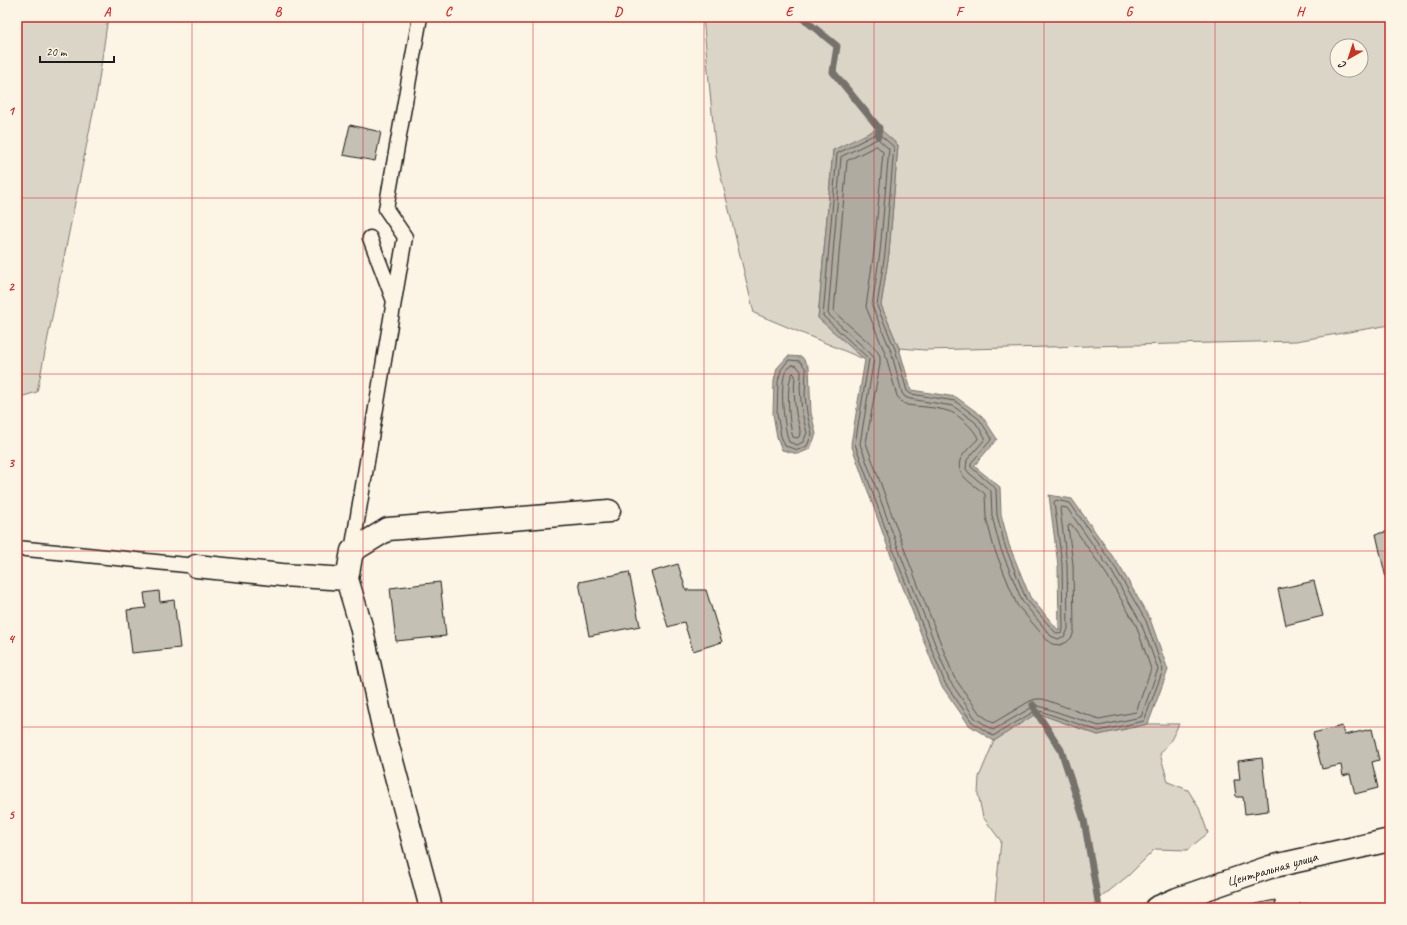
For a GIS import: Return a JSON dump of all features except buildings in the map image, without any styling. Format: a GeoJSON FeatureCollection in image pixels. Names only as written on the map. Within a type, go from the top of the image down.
{"type":"FeatureCollection","features":[{"type":"Feature","properties":{"kind":"street"},"geometry":{"type":"LineString","coordinates":[[431,908],[384,732],[361,626],[347,579],[352,551],[388,529],[608,511]]}},
{"type":"Feature","properties":{"kind":"street"},"geometry":{"type":"LineString","coordinates":[[196,566],[347,579]]}},
{"type":"Feature","properties":{"kind":"street","name":"Центральная улица"},"geometry":{"type":"LineString","coordinates":[[1156,908],[1177,899],[1270,867],[1390,840]]}},
{"type":"Feature","properties":{"kind":"lane"},"geometry":{"type":"LineString","coordinates":[[352,551],[405,237],[386,209],[420,17]]}},
{"type":"Feature","properties":{"kind":"lane"},"geometry":{"type":"LineString","coordinates":[[370,238],[394,301]]}},
{"type":"Feature","properties":{"kind":"lane"},"geometry":{"type":"LineString","coordinates":[[17,548],[196,566]]}},
{"type":"Feature","properties":{"kind":"shaded area"},"geometry":{"type":"Polygon","coordinates":[[[17,17],[108,17],[97,93],[37,392],[17,398],[17,17]]]}},
{"type":"Feature","properties":{"kind":"shaded area"},"geometry":{"type":"Polygon","coordinates":[[[703,17],[1390,17],[1390,325],[1296,341],[925,350],[899,348],[881,305],[889,253],[898,145],[833,150],[818,318],[866,360],[754,313],[716,156],[703,17]]]}},
{"type":"Feature","properties":{"kind":"shaded area"},"geometry":{"type":"Polygon","coordinates":[[[1037,713],[1098,735],[1148,724],[1179,724],[1171,740],[1160,754],[1168,782],[1188,790],[1199,808],[1208,833],[1187,850],[1155,849],[1129,875],[1088,908],[997,908],[995,900],[1001,841],[983,817],[978,794],[979,777],[994,741],[1037,713]]]}},
{"type":"Feature","properties":{"kind":"water"},"geometry":{"type":"Polygon","coordinates":[[[879,128],[898,145],[889,253],[881,305],[899,348],[911,390],[956,397],[982,416],[997,439],[974,466],[1000,487],[1001,514],[1009,545],[1030,597],[1059,631],[1058,565],[1049,495],[1072,499],[1120,567],[1150,619],[1168,670],[1148,724],[1098,735],[1037,713],[994,741],[969,725],[941,685],[895,567],[851,444],[865,360],[818,318],[833,150],[879,128]]]}},
{"type":"Feature","properties":{"kind":"water"},"geometry":{"type":"Polygon","coordinates":[[[788,356],[802,357],[809,367],[811,413],[816,434],[810,449],[798,454],[782,450],[777,437],[773,414],[774,381],[777,368],[788,356]]]}},
{"type":"Feature","properties":{"kind":"waterway"},"geometry":{"type":"LineString","coordinates":[[801,17],[837,46],[833,72],[879,128],[878,136]]}},
{"type":"Feature","properties":{"kind":"waterway"},"geometry":{"type":"LineString","coordinates":[[1033,705],[1061,750],[1084,820],[1099,907]]}}]}
